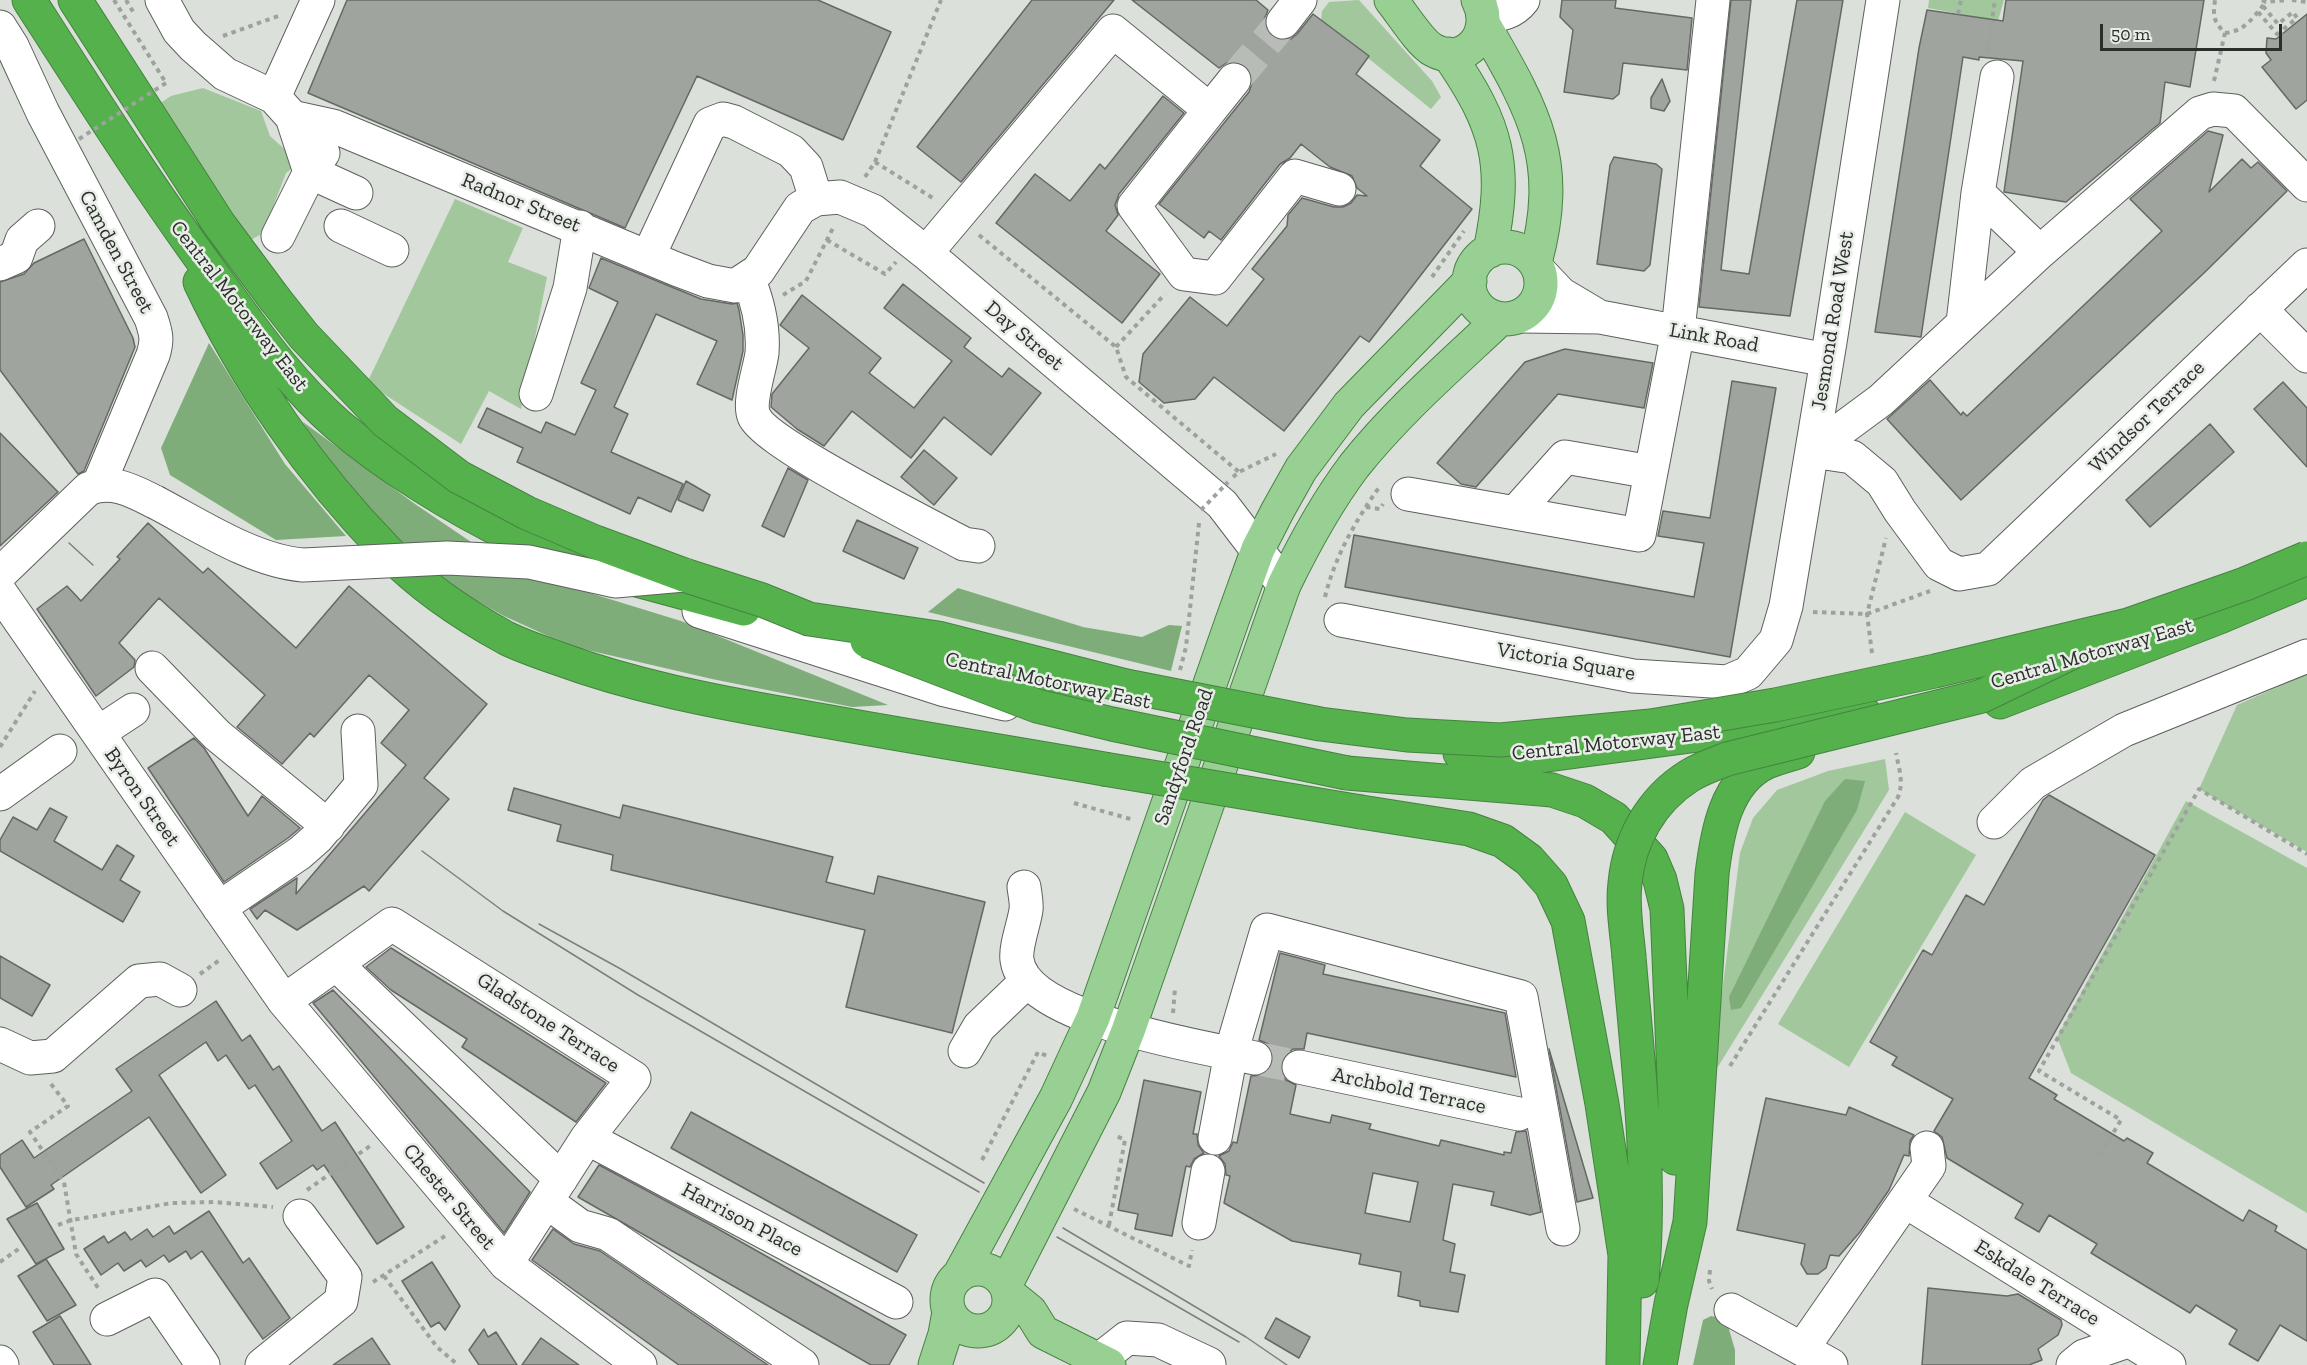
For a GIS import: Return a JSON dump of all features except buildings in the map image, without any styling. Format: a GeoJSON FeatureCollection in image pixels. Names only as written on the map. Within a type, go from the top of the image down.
{"type":"FeatureCollection","features":[{"type":"Feature","properties":{"kind":"highway","name":"Central Motorway East"},"geometry":{"type":"LineString","coordinates":[[29,0],[170,218],[276,361],[339,426],[422,484],[516,538],[591,566],[658,587],[992,672],[1346,740],[1412,749],[1525,758],[1909,707],[2222,616],[2307,580]]}},
{"type":"Feature","properties":{"kind":"highway","name":"Central Motorway East"},"geometry":{"type":"LineString","coordinates":[[75,0],[219,224],[304,336],[385,421],[459,477],[537,517],[684,575],[762,600],[809,619],[938,638],[1126,686],[1320,724],[1407,735],[1500,740],[1651,726],[1775,705],[1935,671],[2128,625],[2245,585],[2307,558]]}},
{"type":"Feature","properties":{"kind":"highway"},"geometry":{"type":"LineString","coordinates":[[170,218],[221,327],[280,422],[322,475],[388,552],[451,604],[508,639],[589,670],[695,699],[1469,829],[1503,841],[1529,860],[1551,885],[1568,921],[1602,1104],[1625,1255],[1623,1365]]}},
{"type":"Feature","properties":{"kind":"highway"},"geometry":{"type":"LineString","coordinates":[[1660,1365],[1690,1222],[1712,874],[1716,844],[1727,804],[1746,778],[1765,763],[1811,748],[1994,704],[2222,616]]}},
{"type":"Feature","properties":{"kind":"highway"},"geometry":{"type":"LineString","coordinates":[[809,619],[1037,706],[1112,724],[1347,772],[1552,790],[1585,801],[1614,818],[1651,859],[1660,880],[1667,909],[1675,1102],[1675,1210],[1671,1304]]}},
{"type":"Feature","properties":{"kind":"highway"},"geometry":{"type":"LineString","coordinates":[[1623,1365],[1640,1299],[1646,1239],[1644,1149],[1624,886],[1628,856],[1641,826],[1662,798],[1689,775],[1727,759],[1982,696],[2128,625]]}},
{"type":"Feature","properties":{"kind":"main road"},"geometry":{"type":"LineString","coordinates":[[1391,0],[1430,49],[1449,54],[1459,53],[1477,42],[1482,14]]}},
{"type":"Feature","properties":{"kind":"main road"},"geometry":{"type":"LineString","coordinates":[[1418,34],[1415,14],[1421,0]]}},
{"type":"Feature","properties":{"kind":"main road"},"geometry":{"type":"LineString","coordinates":[[1482,14],[1535,120],[1546,177],[1545,210],[1537,268],[1540,293],[1529,310],[1510,317],[1481,310],[1470,292],[1470,281],[1476,263],[1490,251],[1500,248],[1519,250],[1537,268]]}},
{"type":"Feature","properties":{"kind":"main road"},"geometry":{"type":"LineString","coordinates":[[1449,54],[1472,88],[1482,108],[1497,154],[1500,176],[1490,251]]}},
{"type":"Feature","properties":{"kind":"main road","name":"Sandyford Road"},"geometry":{"type":"LineString","coordinates":[[960,1274],[1056,1098],[1093,1018],[1258,549],[1301,470],[1329,430],[1349,405],[1470,281]]}},
{"type":"Feature","properties":{"kind":"main road","name":"Sandyford Road"},"geometry":{"type":"LineString","coordinates":[[952,1365],[999,1308],[1104,1092],[1128,1031],[1284,585],[1305,542],[1353,468],[1379,437],[1414,400],[1510,317]]}},
{"type":"Feature","properties":{"kind":"main road"},"geometry":{"type":"LineString","coordinates":[[999,1308],[999,1276],[990,1271],[980,1268],[960,1274],[948,1291],[946,1301],[949,1312],[962,1328],[971,1331],[999,1308],[1030,1311],[1043,1332],[1104,1362]]}},
{"type":"Feature","properties":{"kind":"main road"},"geometry":{"type":"LineString","coordinates":[[935,1365],[949,1312]]}},
{"type":"Feature","properties":{"kind":"street","name":"Radnor Street"},"geometry":{"type":"LineString","coordinates":[[162,0],[179,31],[225,74],[283,107],[708,281],[735,286],[748,278]]}},
{"type":"Feature","properties":{"kind":"street"},"geometry":{"type":"LineString","coordinates":[[1482,14],[1504,14],[1516,8],[1524,0]]}},
{"type":"Feature","properties":{"kind":"street"},"geometry":{"type":"LineString","coordinates":[[1408,494],[1639,535],[1678,331],[1713,0]]}},
{"type":"Feature","properties":{"kind":"street","name":"Jesmond Road West"},"geometry":{"type":"LineString","coordinates":[[1776,640],[1786,606],[1812,451],[1883,0]]}},
{"type":"Feature","properties":{"kind":"street"},"geometry":{"type":"LineString","coordinates":[[313,13],[283,107],[310,172],[356,193]]}},
{"type":"Feature","properties":{"kind":"street","name":"Camden Street"},"geometry":{"type":"LineString","coordinates":[[0,27],[12,46],[43,113],[151,318],[157,335],[153,355],[99,484]]}},
{"type":"Feature","properties":{"kind":"street"},"geometry":{"type":"LineString","coordinates":[[926,253],[1113,31],[1209,110]]}},
{"type":"Feature","properties":{"kind":"street"},"geometry":{"type":"LineString","coordinates":[[1963,323],[1978,194],[1997,77]]}},
{"type":"Feature","properties":{"kind":"street"},"geometry":{"type":"LineString","coordinates":[[1234,80],[1134,206],[1184,274],[1215,278],[1295,176],[1339,189]]}},
{"type":"Feature","properties":{"kind":"street"},"geometry":{"type":"LineString","coordinates":[[1812,451],[1881,400],[2040,252],[2200,113],[2213,109],[2234,111],[2307,185]]}},
{"type":"Feature","properties":{"kind":"street"},"geometry":{"type":"LineString","coordinates":[[648,257],[710,124],[723,120],[734,122],[791,151],[806,167],[816,199],[800,208],[758,272],[748,278],[756,298],[762,329],[762,354],[753,405],[754,416],[764,428],[797,452],[964,544],[978,546]]}},
{"type":"Feature","properties":{"kind":"street"},"geometry":{"type":"LineString","coordinates":[[278,236],[310,172],[322,154],[333,126]]}},
{"type":"Feature","properties":{"kind":"street"},"geometry":{"type":"LineString","coordinates":[[1978,194],[2040,252]]}},
{"type":"Feature","properties":{"kind":"street","name":"Day Street"},"geometry":{"type":"LineString","coordinates":[[816,199],[840,197],[873,212],[926,253],[1222,504],[1284,585]]}},
{"type":"Feature","properties":{"kind":"street"},"geometry":{"type":"LineString","coordinates":[[0,264],[16,257],[22,240],[38,226]]}},
{"type":"Feature","properties":{"kind":"street"},"geometry":{"type":"LineString","coordinates":[[341,226],[392,250]]}},
{"type":"Feature","properties":{"kind":"street"},"geometry":{"type":"LineString","coordinates":[[536,394],[570,288],[580,227]]}},
{"type":"Feature","properties":{"kind":"street","name":"Windsor Terrace"},"geometry":{"type":"LineString","coordinates":[[1974,572],[2307,265]]}},
{"type":"Feature","properties":{"kind":"street","name":"Link Road"},"geometry":{"type":"LineString","coordinates":[[1537,268],[1561,294],[1600,317]]}},
{"type":"Feature","properties":{"kind":"street"},"geometry":{"type":"LineString","coordinates":[[2260,309],[2307,356]]}},
{"type":"Feature","properties":{"kind":"street","name":"Link Road"},"geometry":{"type":"LineString","coordinates":[[1510,317],[1600,317],[1827,360]]}},
{"type":"Feature","properties":{"kind":"street"},"geometry":{"type":"LineString","coordinates":[[1812,451],[1852,457],[1882,482],[1939,564],[1974,572]]}},
{"type":"Feature","properties":{"kind":"street"},"geometry":{"type":"LineString","coordinates":[[1515,513],[1565,457],[1651,472]]}},
{"type":"Feature","properties":{"kind":"street"},"geometry":{"type":"LineString","coordinates":[[0,574],[88,489],[99,484],[112,484],[129,489],[234,543],[286,564],[447,558],[511,561],[550,566],[615,582],[658,598],[945,690],[998,704],[1037,706]]}},
{"type":"Feature","properties":{"kind":"street"},"geometry":{"type":"LineString","coordinates":[[615,582],[684,575]]}},
{"type":"Feature","properties":{"kind":"street","name":"Byron Street"},"geometry":{"type":"LineString","coordinates":[[0,592],[284,1001]]}},
{"type":"Feature","properties":{"kind":"street","name":"Victoria Square"},"geometry":{"type":"LineString","coordinates":[[1341,620],[1633,676],[1727,682],[1748,673],[1776,640]]}},
{"type":"Feature","properties":{"kind":"street"},"geometry":{"type":"LineString","coordinates":[[1994,822],[2033,783],[2124,730],[2307,656]]}},
{"type":"Feature","properties":{"kind":"street"},"geometry":{"type":"LineString","coordinates":[[152,668],[217,735],[328,826]]}},
{"type":"Feature","properties":{"kind":"street"},"geometry":{"type":"LineString","coordinates":[[98,733],[133,710]]}},
{"type":"Feature","properties":{"kind":"street"},"geometry":{"type":"LineString","coordinates":[[219,908],[300,853],[328,826],[361,785],[358,731]]}},
{"type":"Feature","properties":{"kind":"street"},"geometry":{"type":"LineString","coordinates":[[0,794],[60,751]]}},
{"type":"Feature","properties":{"kind":"street"},"geometry":{"type":"LineString","coordinates":[[1024,887],[1026,907],[1016,959],[1026,982],[1036,991],[1093,1018],[1128,1031],[1243,1056]]}},
{"type":"Feature","properties":{"kind":"street","name":"Gladstone Terrace"},"geometry":{"type":"LineString","coordinates":[[336,964],[392,924],[634,1078],[588,1138],[506,1264]]}},
{"type":"Feature","properties":{"kind":"street"},"geometry":{"type":"LineString","coordinates":[[1215,1138],[1243,1056],[1267,930],[1521,997],[1563,1229]]}},
{"type":"Feature","properties":{"kind":"street"},"geometry":{"type":"LineString","coordinates":[[284,1001],[336,964],[554,1191],[580,1226],[608,1234],[802,1365]]}},
{"type":"Feature","properties":{"kind":"street"},"geometry":{"type":"LineString","coordinates":[[0,1044],[30,1058],[53,1056],[140,981],[159,979],[180,990]]}},
{"type":"Feature","properties":{"kind":"street"},"geometry":{"type":"LineString","coordinates":[[964,1050],[979,1027],[1026,982]]}},
{"type":"Feature","properties":{"kind":"street","name":"Chester Street"},"geometry":{"type":"LineString","coordinates":[[284,1001],[506,1264],[640,1365]]}},
{"type":"Feature","properties":{"kind":"street","name":"Archbold Terrace"},"geometry":{"type":"LineString","coordinates":[[1299,1067],[1519,1114]]}},
{"type":"Feature","properties":{"kind":"street","name":"Harrison Place"},"geometry":{"type":"LineString","coordinates":[[588,1138],[896,1302]]}},
{"type":"Feature","properties":{"kind":"street"},"geometry":{"type":"LineString","coordinates":[[1802,1349],[1929,1166],[1927,1148]]}},
{"type":"Feature","properties":{"kind":"street"},"geometry":{"type":"LineString","coordinates":[[1199,1223],[1208,1171]]}},
{"type":"Feature","properties":{"kind":"street","name":"Eskdale Terrace"},"geometry":{"type":"LineString","coordinates":[[1905,1201],[2169,1365]]}},
{"type":"Feature","properties":{"kind":"street"},"geometry":{"type":"LineString","coordinates":[[262,1365],[341,1301],[345,1277],[299,1206]]}},
{"type":"Feature","properties":{"kind":"street"},"geometry":{"type":"LineString","coordinates":[[112,1317],[155,1295],[203,1365]]}},
{"type":"Feature","properties":{"kind":"street"},"geometry":{"type":"LineString","coordinates":[[1731,1310],[1831,1365]]}},
{"type":"Feature","properties":{"kind":"street"},"geometry":{"type":"LineString","coordinates":[[1104,1362],[1127,1338],[1158,1340],[1209,1364]]}},
{"type":"Feature","properties":{"kind":"street"},"geometry":{"type":"LineString","coordinates":[[2073,1365],[2084,1356],[2128,1341]]}},
{"type":"Feature","properties":{"kind":"path"},"geometry":{"type":"LineString","coordinates":[[79,139],[166,83],[114,0]]}},
{"type":"Feature","properties":{"kind":"path"},"geometry":{"type":"LineString","coordinates":[[1958,14],[1961,0]]}},
{"type":"Feature","properties":{"kind":"path"},"geometry":{"type":"LineString","coordinates":[[1995,0],[1987,56],[1997,77]]}},
{"type":"Feature","properties":{"kind":"path"},"geometry":{"type":"LineString","coordinates":[[2215,0],[2213,16],[2225,33]]}},
{"type":"Feature","properties":{"kind":"path"},"geometry":{"type":"LineString","coordinates":[[2263,3],[2286,0]]}},
{"type":"Feature","properties":{"kind":"path"},"geometry":{"type":"LineString","coordinates":[[2292,0],[2307,2]]}},
{"type":"Feature","properties":{"kind":"path"},"geometry":{"type":"LineString","coordinates":[[2225,33],[2236,32],[2245,27],[2263,3]]}},
{"type":"Feature","properties":{"kind":"path"},"geometry":{"type":"LineString","coordinates":[[2258,12],[2277,34],[2281,33],[2296,18],[2292,12],[2278,24],[2263,3]]}},
{"type":"Feature","properties":{"kind":"path"},"geometry":{"type":"LineString","coordinates":[[194,46],[281,15],[313,13]]}},
{"type":"Feature","properties":{"kind":"path"},"geometry":{"type":"LineString","coordinates":[[2213,109],[2215,76],[2225,33]]}},
{"type":"Feature","properties":{"kind":"path"},"geometry":{"type":"LineString","coordinates":[[875,162],[942,204],[1116,347],[1126,376],[1239,472]]}},
{"type":"Feature","properties":{"kind":"path"},"geometry":{"type":"LineString","coordinates":[[1431,278],[1469,224]]}},
{"type":"Feature","properties":{"kind":"path"},"geometry":{"type":"LineString","coordinates":[[1116,347],[1184,274]]}},
{"type":"Feature","properties":{"kind":"path"},"geometry":{"type":"LineString","coordinates":[[1181,669],[1186,647],[1200,510],[1239,472],[1280,452]]}},
{"type":"Feature","properties":{"kind":"path"},"geometry":{"type":"LineString","coordinates":[[1341,620],[1341,611],[1324,599],[1330,575],[1351,530],[1372,497]]}},
{"type":"Feature","properties":{"kind":"path"},"geometry":{"type":"LineString","coordinates":[[1872,653],[1867,614],[1887,534],[1900,511]]}},
{"type":"Feature","properties":{"kind":"path"},"geometry":{"type":"LineString","coordinates":[[1786,606],[1804,612],[1867,614],[1926,594],[1974,572]]}},
{"type":"Feature","properties":{"kind":"path"},"geometry":{"type":"LineString","coordinates":[[0,747],[51,665]]}},
{"type":"Feature","properties":{"kind":"path"},"geometry":{"type":"LineString","coordinates":[[1728,1071],[1898,797],[1901,779],[1896,753]]}},
{"type":"Feature","properties":{"kind":"path"},"geometry":{"type":"LineString","coordinates":[[2095,1163],[2121,1120],[2039,1071],[2199,789],[2307,854]]}},
{"type":"Feature","properties":{"kind":"path"},"geometry":{"type":"LineString","coordinates":[[1074,803],[1142,823]]}},
{"type":"Feature","properties":{"kind":"path"},"geometry":{"type":"LineString","coordinates":[[180,990],[243,942]]}},
{"type":"Feature","properties":{"kind":"path"},"geometry":{"type":"LineString","coordinates":[[982,1160],[1038,1052]]}},
{"type":"Feature","properties":{"kind":"path"},"geometry":{"type":"LineString","coordinates":[[30,1058],[68,1106],[30,1132],[64,1182],[76,1254],[112,1317]]}},
{"type":"Feature","properties":{"kind":"path"},"geometry":{"type":"LineString","coordinates":[[58,1225],[72,1220],[172,1203],[214,1202],[299,1206],[393,1130]]}},
{"type":"Feature","properties":{"kind":"path"},"geometry":{"type":"LineString","coordinates":[[1109,1225],[1125,1140],[1113,1135]]}},
{"type":"Feature","properties":{"kind":"path"},"geometry":{"type":"LineString","coordinates":[[1072,1208],[1189,1266],[1199,1223]]}},
{"type":"Feature","properties":{"kind":"path"},"geometry":{"type":"LineString","coordinates":[[341,1301],[384,1276],[469,1220]]}},
{"type":"Feature","properties":{"kind":"path"},"geometry":{"type":"LineString","coordinates":[[0,1262],[20,1248]]}},
{"type":"Feature","properties":{"kind":"path"},"geometry":{"type":"LineString","coordinates":[[1711,1259],[1709,1281],[1712,1289],[1731,1310]]}},
{"type":"Feature","properties":{"kind":"path"},"geometry":{"type":"LineString","coordinates":[[384,1276],[437,1347],[458,1365]]}},
{"type":"Feature","properties":{"kind":"green space"},"geometry":{"type":"Polygon","coordinates":[[[1359,0],[1432,81],[1441,97],[1431,109],[1321,20],[1322,11],[1329,2],[1359,0]]]}},
{"type":"Feature","properties":{"kind":"green space"},"geometry":{"type":"Polygon","coordinates":[[[1929,0],[2004,0],[1998,21],[1928,8],[1929,0]]]}},
{"type":"Feature","properties":{"kind":"green space"},"geometry":{"type":"Polygon","coordinates":[[[203,88],[261,111],[270,136],[290,154],[294,167],[286,173],[263,233],[251,240],[159,104],[171,96],[203,88]]]}},
{"type":"Feature","properties":{"kind":"green space"},"geometry":{"type":"Polygon","coordinates":[[[455,199],[523,228],[508,262],[547,277],[521,409],[489,391],[461,444],[367,383],[455,199]]]}},
{"type":"Feature","properties":{"kind":"green space"},"geometry":{"type":"Polygon","coordinates":[[[209,343],[285,464],[346,536],[276,540],[170,475],[161,448],[209,343]]]}},
{"type":"Feature","properties":{"kind":"green space"},"geometry":{"type":"Polygon","coordinates":[[[303,422],[415,504],[480,548],[577,589],[681,621],[888,705],[852,707],[712,679],[570,646],[504,616],[434,577],[391,541],[326,459],[303,422]]]}},
{"type":"Feature","properties":{"kind":"green space"},"geometry":{"type":"Polygon","coordinates":[[[958,588],[1083,627],[1142,637],[1169,625],[1182,626],[1171,671],[928,612],[958,588]]]}},
{"type":"Feature","properties":{"kind":"green space"},"geometry":{"type":"Polygon","coordinates":[[[2307,674],[2307,852],[2199,789],[2237,705],[2307,674]]]}},
{"type":"Feature","properties":{"kind":"green space"},"geometry":{"type":"Polygon","coordinates":[[[1885,759],[1889,790],[1711,1078],[1740,853],[1753,818],[1777,790],[1828,771],[1885,759]]]}},
{"type":"Feature","properties":{"kind":"green space"},"geometry":{"type":"Polygon","coordinates":[[[1845,779],[1865,781],[1857,810],[1741,1008],[1731,1010],[1729,997],[1825,801],[1845,779]]]}},
{"type":"Feature","properties":{"kind":"green space"},"geometry":{"type":"Polygon","coordinates":[[[2186,801],[2307,868],[2307,1213],[2071,1073],[2057,1037],[2186,801]]]}},
{"type":"Feature","properties":{"kind":"green space"},"geometry":{"type":"Polygon","coordinates":[[[1905,812],[1976,855],[1849,1067],[1778,1024],[1905,812]]]}},
{"type":"Feature","properties":{"kind":"green space"},"geometry":{"type":"Polygon","coordinates":[[[1711,1316],[1726,1319],[1735,1350],[1735,1365],[1693,1365],[1703,1320],[1711,1316]]]}},
{"type":"Feature","properties":{"kind":"tunnel"},"geometry":{"type":"LineString","coordinates":[[1234,80],[1283,22]]}},
{"type":"Feature","properties":{"kind":"tunnel"},"geometry":{"type":"LineString","coordinates":[[1255,1058],[1299,1067]]}},
{"type":"Feature","properties":{"kind":"tram line"},"geometry":{"type":"LineString","coordinates":[[69,543],[93,565]]}},
{"type":"Feature","properties":{"kind":"tram line"},"geometry":{"type":"LineString","coordinates":[[422,851],[503,911],[638,995],[979,1192]]}},
{"type":"Feature","properties":{"kind":"tram line"},"geometry":{"type":"LineString","coordinates":[[539,924],[619,968],[984,1183]]}},
{"type":"Feature","properties":{"kind":"tram line"},"geometry":{"type":"LineString","coordinates":[[1063,1228],[1246,1337],[1287,1365]]}},
{"type":"Feature","properties":{"kind":"tram line"},"geometry":{"type":"LineString","coordinates":[[1057,1237],[1239,1342]]}}]}
